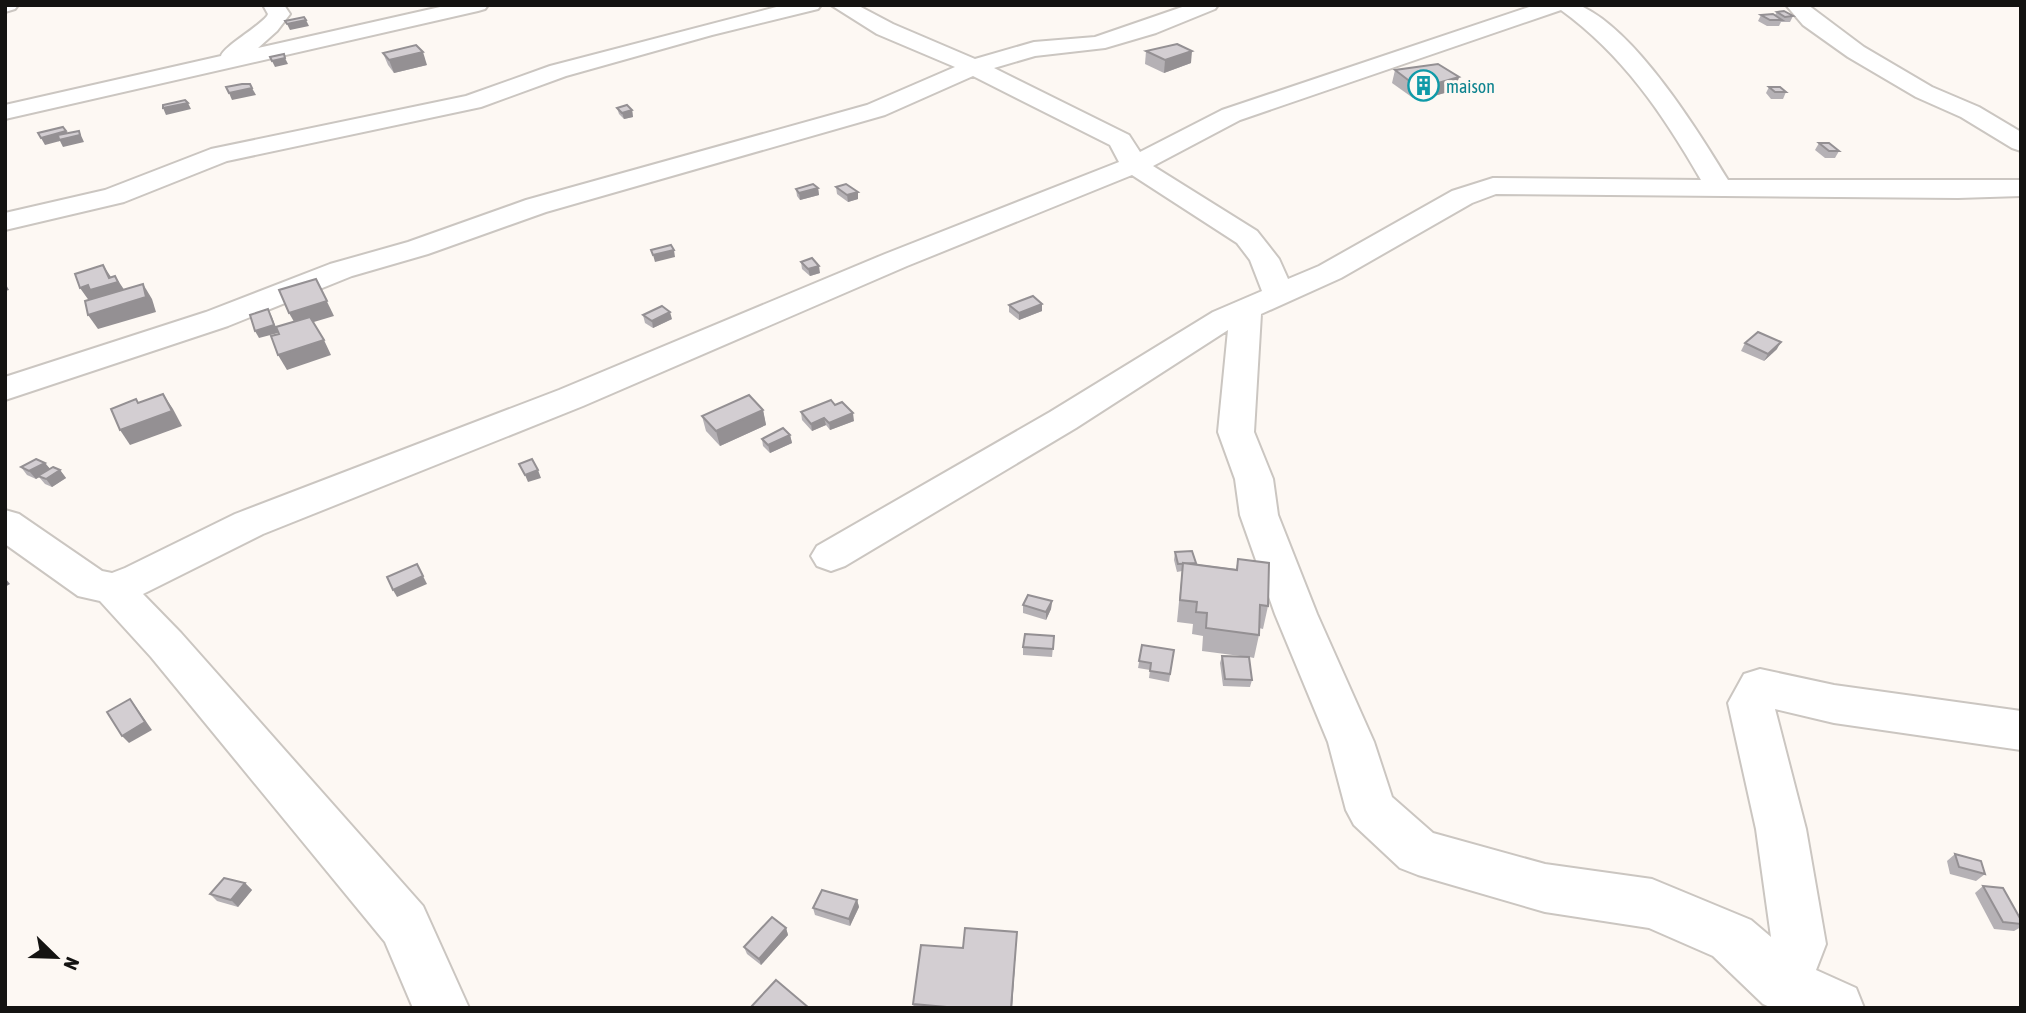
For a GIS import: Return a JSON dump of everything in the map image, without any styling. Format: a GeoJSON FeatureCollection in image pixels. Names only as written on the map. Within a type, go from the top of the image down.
{"type":"FeatureCollection","features":[{"type":"Feature","properties":{"kind":"street"},"geometry":{"type":"LineString","coordinates":[[216,64],[252,44],[271,26],[279,14],[273,5]]}},
{"type":"Feature","properties":{"kind":"street"},"geometry":{"type":"LineString","coordinates":[[5,112],[478,5]]}},
{"type":"Feature","properties":{"kind":"street"},"geometry":{"type":"LineString","coordinates":[[5,222],[114,196],[220,155],[472,102],[558,71],[706,30],[811,5]]}},
{"type":"Feature","properties":{"kind":"street"},"geometry":{"type":"LineString","coordinates":[[841,5],[885,29],[974,67],[1138,152],[1247,237],[1264,259],[1263,301],[1236,432],[1254,479],[1259,515],[1300,626],[1351,742],[1371,810],[1418,852],[1545,888],[1652,904],[1732,938],[1783,984],[1836,1008]]}},
{"type":"Feature","properties":{"kind":"street"},"geometry":{"type":"LineString","coordinates":[[5,389],[216,319],[341,270],[418,248],[536,206],[876,110],[974,67],[1034,49],[1097,43],[1148,28],[1208,5]]}},
{"type":"Feature","properties":{"kind":"street"},"geometry":{"type":"LineString","coordinates":[[5,524],[93,585],[112,588],[140,579],[249,524],[570,398],[896,260],[1138,152],[1231,115],[1556,5]]}},
{"type":"Feature","properties":{"kind":"street"},"geometry":{"type":"LineString","coordinates":[[1567,5],[1606,37],[1659,92],[1719,187]]}},
{"type":"Feature","properties":{"kind":"street"},"geometry":{"type":"LineString","coordinates":[[1796,5],[1811,20],[1856,52],[1924,92],[1970,112],[2021,143]]}},
{"type":"Feature","properties":{"kind":"street"},"geometry":{"type":"LineString","coordinates":[[831,556],[1263,301],[1368,252],[1462,197],[1493,186],[1958,190],[2021,188]]}},
{"type":"Feature","properties":{"kind":"street"},"geometry":{"type":"LineString","coordinates":[[112,588],[166,645],[404,924],[441,1008]]}},
{"type":"Feature","properties":{"kind":"street"},"geometry":{"type":"LineString","coordinates":[[1783,984],[1799,944],[1781,829],[1751,703],[1760,687],[1834,704],[2021,731]]}},
{"type":"Feature","properties":{"kind":"building"},"geometry":{"type":"Polygon","coordinates":[[[1784,11],[1793,16],[1785,17],[1777,12],[1784,11]]]}},
{"type":"Feature","properties":{"kind":"building"},"geometry":{"type":"Polygon","coordinates":[[[1773,14],[1782,20],[1770,20],[1761,15],[1773,14]]]}},
{"type":"Feature","properties":{"kind":"building"},"geometry":{"type":"Polygon","coordinates":[[[304,17],[306,20],[287,24],[285,21],[304,17]]]}},
{"type":"Feature","properties":{"kind":"building"},"geometry":{"type":"Polygon","coordinates":[[[1177,44],[1192,51],[1165,60],[1146,51],[1177,44]]]}},
{"type":"Feature","properties":{"kind":"building"},"geometry":{"type":"Polygon","coordinates":[[[416,45],[423,52],[389,60],[383,53],[416,45]]]}},
{"type":"Feature","properties":{"kind":"building"},"geometry":{"type":"Polygon","coordinates":[[[284,54],[285,58],[272,61],[270,57],[284,54]]]}},
{"type":"Feature","properties":{"kind":"building"},"geometry":{"type":"Polygon","coordinates":[[[1438,64],[1459,77],[1416,86],[1395,70],[1438,64]]]}},
{"type":"Feature","properties":{"kind":"building"},"geometry":{"type":"Polygon","coordinates":[[[250,84],[252,88],[229,93],[226,87],[250,84]]]}},
{"type":"Feature","properties":{"kind":"building"},"geometry":{"type":"Polygon","coordinates":[[[1769,87],[1780,87],[1786,92],[1775,92],[1769,87]]]}},
{"type":"Feature","properties":{"kind":"building"},"geometry":{"type":"Polygon","coordinates":[[[185,100],[188,103],[163,108],[163,105],[185,100]]]}},
{"type":"Feature","properties":{"kind":"building"},"geometry":{"type":"Polygon","coordinates":[[[627,105],[632,110],[622,113],[617,108],[627,105]]]}},
{"type":"Feature","properties":{"kind":"building"},"geometry":{"type":"Polygon","coordinates":[[[63,127],[66,131],[41,138],[38,133],[63,127]]]}},
{"type":"Feature","properties":{"kind":"building"},"geometry":{"type":"Polygon","coordinates":[[[79,131],[80,135],[59,140],[58,135],[79,131]]]}},
{"type":"Feature","properties":{"kind":"building"},"geometry":{"type":"Polygon","coordinates":[[[1819,143],[1829,143],[1839,151],[1829,151],[1819,143]]]}},
{"type":"Feature","properties":{"kind":"building"},"geometry":{"type":"Polygon","coordinates":[[[813,184],[818,188],[799,193],[796,189],[813,184]]]}},
{"type":"Feature","properties":{"kind":"building"},"geometry":{"type":"Polygon","coordinates":[[[846,184],[858,192],[847,195],[836,187],[846,184]]]}},
{"type":"Feature","properties":{"kind":"building"},"geometry":{"type":"Polygon","coordinates":[[[671,245],[674,250],[653,255],[651,250],[671,245]]]}},
{"type":"Feature","properties":{"kind":"building"},"geometry":{"type":"Polygon","coordinates":[[[812,258],[819,266],[808,269],[801,262],[812,258]]]}},
{"type":"Feature","properties":{"kind":"building"},"geometry":{"type":"Polygon","coordinates":[[[103,265],[109,278],[115,276],[118,282],[90,290],[88,285],[80,288],[75,274],[103,265]]]}},
{"type":"Feature","properties":{"kind":"building"},"geometry":{"type":"Polygon","coordinates":[[[316,279],[327,301],[289,313],[279,290],[316,279]]]}},
{"type":"Feature","properties":{"kind":"building"},"geometry":{"type":"Polygon","coordinates":[[[143,284],[146,297],[88,315],[85,301],[143,284]]]}},
{"type":"Feature","properties":{"kind":"building"},"geometry":{"type":"Polygon","coordinates":[[[1033,296],[1042,304],[1019,313],[1009,305],[1033,296]]]}},
{"type":"Feature","properties":{"kind":"building"},"geometry":{"type":"Polygon","coordinates":[[[662,306],[670,312],[652,321],[643,315],[662,306]]]}},
{"type":"Feature","properties":{"kind":"building"},"geometry":{"type":"Polygon","coordinates":[[[268,309],[274,325],[255,331],[250,315],[268,309]]]}},
{"type":"Feature","properties":{"kind":"building"},"geometry":{"type":"Polygon","coordinates":[[[310,317],[324,340],[278,355],[271,336],[279,334],[276,327],[310,317]]]}},
{"type":"Feature","properties":{"kind":"building"},"geometry":{"type":"Polygon","coordinates":[[[1758,332],[1781,342],[1768,354],[1745,343],[1758,332]]]}},
{"type":"Feature","properties":{"kind":"building"},"geometry":{"type":"Polygon","coordinates":[[[163,394],[172,411],[120,430],[111,409],[136,399],[138,403],[163,394]]]}},
{"type":"Feature","properties":{"kind":"building"},"geometry":{"type":"Polygon","coordinates":[[[749,395],[763,410],[716,431],[702,416],[749,395]]]}},
{"type":"Feature","properties":{"kind":"building"},"geometry":{"type":"Polygon","coordinates":[[[831,400],[835,405],[842,402],[853,413],[829,423],[824,418],[811,424],[801,412],[831,400]]]}},
{"type":"Feature","properties":{"kind":"building"},"geometry":{"type":"Polygon","coordinates":[[[783,428],[790,435],[768,445],[762,439],[783,428]]]}},
{"type":"Feature","properties":{"kind":"building"},"geometry":{"type":"Polygon","coordinates":[[[36,459],[45,463],[29,471],[21,467],[36,459]]]}},
{"type":"Feature","properties":{"kind":"building"},"geometry":{"type":"Polygon","coordinates":[[[532,459],[538,470],[525,475],[519,464],[532,459]]]}},
{"type":"Feature","properties":{"kind":"building"},"geometry":{"type":"Polygon","coordinates":[[[53,467],[60,470],[46,479],[38,476],[53,467]]]}},
{"type":"Feature","properties":{"kind":"building"},"geometry":{"type":"Polygon","coordinates":[[[1192,551],[1196,563],[1178,564],[1175,552],[1192,551]]]}},
{"type":"Feature","properties":{"kind":"building"},"geometry":{"type":"Polygon","coordinates":[[[1238,559],[1269,563],[1268,606],[1260,605],[1259,635],[1206,628],[1207,613],[1196,612],[1197,602],[1180,600],[1183,563],[1237,570],[1238,559]]]}},
{"type":"Feature","properties":{"kind":"building"},"geometry":{"type":"Polygon","coordinates":[[[417,564],[423,576],[393,590],[387,577],[417,564]]]}},
{"type":"Feature","properties":{"kind":"building"},"geometry":{"type":"Polygon","coordinates":[[[1028,595],[1052,601],[1046,612],[1023,605],[1028,595]]]}},
{"type":"Feature","properties":{"kind":"building"},"geometry":{"type":"Polygon","coordinates":[[[1025,634],[1054,636],[1053,649],[1023,647],[1025,634]]]}},
{"type":"Feature","properties":{"kind":"building"},"geometry":{"type":"Polygon","coordinates":[[[1142,645],[1174,650],[1170,674],[1150,671],[1151,663],[1139,661],[1142,645]]]}},
{"type":"Feature","properties":{"kind":"building"},"geometry":{"type":"Polygon","coordinates":[[[1222,656],[1249,657],[1252,680],[1225,679],[1222,656]]]}},
{"type":"Feature","properties":{"kind":"building"},"geometry":{"type":"Polygon","coordinates":[[[130,699],[145,722],[122,736],[107,712],[130,699]]]}},
{"type":"Feature","properties":{"kind":"building"},"geometry":{"type":"Polygon","coordinates":[[[1955,854],[1981,861],[1985,874],[1959,867],[1955,854]]]}},
{"type":"Feature","properties":{"kind":"building"},"geometry":{"type":"Polygon","coordinates":[[[224,878],[245,883],[231,900],[210,894],[224,878]]]}},
{"type":"Feature","properties":{"kind":"building"},"geometry":{"type":"Polygon","coordinates":[[[1983,886],[2003,888],[2021,924],[2003,922],[1983,886]]]}},
{"type":"Feature","properties":{"kind":"building"},"geometry":{"type":"Polygon","coordinates":[[[822,890],[857,900],[849,919],[813,908],[822,890]]]}},
{"type":"Feature","properties":{"kind":"building"},"geometry":{"type":"Polygon","coordinates":[[[772,917],[786,928],[759,959],[744,947],[772,917]]]}},
{"type":"Feature","properties":{"kind":"building"},"geometry":{"type":"Polygon","coordinates":[[[965,928],[1017,932],[1011,1008],[958,1008],[913,1004],[921,945],[963,948],[965,928]]]}},
{"type":"Feature","properties":{"kind":"building"},"geometry":{"type":"Polygon","coordinates":[[[776,980],[809,1008],[750,1008],[776,980]]]}},
{"type":"Feature","properties":{"kind":"place","name":"maison"},"geometry":{"type":"Point","coordinates":[1423,86]}}]}
